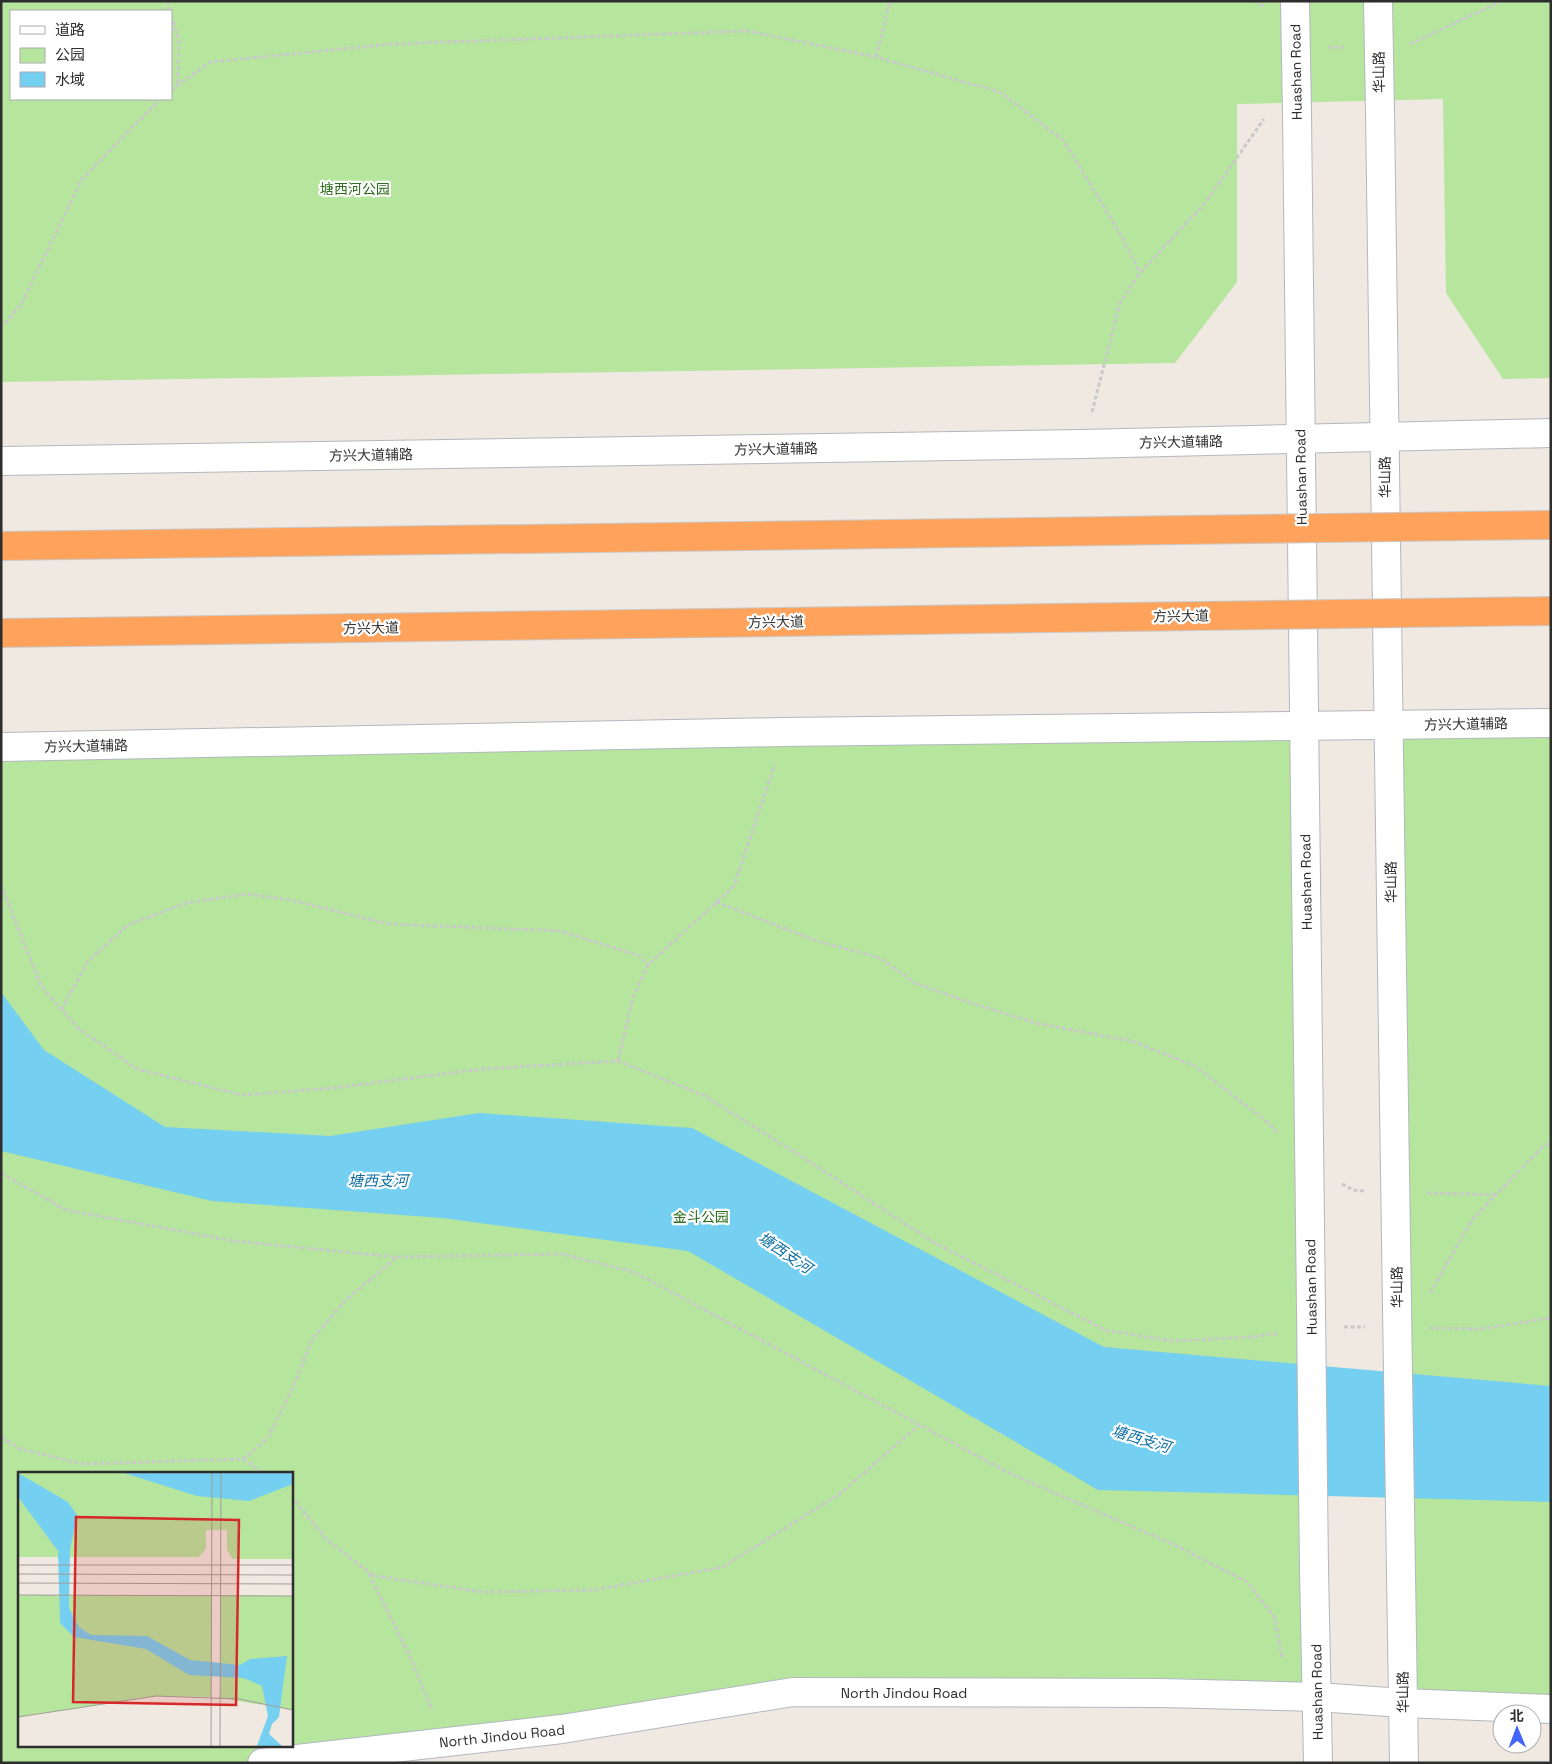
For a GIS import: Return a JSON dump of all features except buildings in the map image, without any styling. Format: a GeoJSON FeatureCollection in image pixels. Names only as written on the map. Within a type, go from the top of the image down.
{"type":"FeatureCollection","features":[{"type":"Feature","properties":{"kind":"highway"},"geometry":{"type":"LineString","coordinates":[[1,546],[1551,525]]}},
{"type":"Feature","properties":{"kind":"highway","name":"方兴大道"},"geometry":{"type":"LineString","coordinates":[[1,633],[1551,611]]}},
{"type":"Feature","properties":{"kind":"street","name":"Huashan Road"},"geometry":{"type":"LineString","coordinates":[[1294,1],[1318,1763]]}},
{"type":"Feature","properties":{"kind":"street","name":"华山路"},"geometry":{"type":"LineString","coordinates":[[1378,1],[1404,1763]]}},
{"type":"Feature","properties":{"kind":"street","name":"方兴大道辅路"},"geometry":{"type":"LineString","coordinates":[[10,461],[1083,444],[1551,433]]}},
{"type":"Feature","properties":{"kind":"street","name":"方兴大道辅路"},"geometry":{"type":"LineString","coordinates":[[8,747],[783,732],[1551,723]]}},
{"type":"Feature","properties":{"kind":"street","name":"North Jindou Road"},"geometry":{"type":"LineString","coordinates":[[262,1763],[562,1730],[793,1692],[1161,1693],[1317,1697],[1403,1703],[1551,1708]]}},
{"type":"Feature","properties":{"kind":"path"},"geometry":{"type":"LineString","coordinates":[[876,57],[890,1]]}},
{"type":"Feature","properties":{"kind":"path"},"geometry":{"type":"LineString","coordinates":[[172,18],[179,40],[178,85]]}},
{"type":"Feature","properties":{"kind":"path"},"geometry":{"type":"LineString","coordinates":[[172,89],[210,62],[392,44],[747,31],[876,57],[1000,92],[1064,141],[1122,237],[1140,273]]}},
{"type":"Feature","properties":{"kind":"path"},"geometry":{"type":"LineString","coordinates":[[1324,54],[1331,48]]}},
{"type":"Feature","properties":{"kind":"path"},"geometry":{"type":"LineString","coordinates":[[1,328],[21,305],[82,179],[159,100]]}},
{"type":"Feature","properties":{"kind":"path"},"geometry":{"type":"LineString","coordinates":[[1083,444],[1120,302],[1140,273],[1205,203],[1268,114]]}},
{"type":"Feature","properties":{"kind":"path"},"geometry":{"type":"LineString","coordinates":[[618,1061],[633,997],[648,965],[734,886],[770,782],[783,732]]}},
{"type":"Feature","properties":{"kind":"path"},"geometry":{"type":"LineString","coordinates":[[1,884],[41,986],[78,1028],[137,1069],[242,1095],[333,1088],[482,1069],[618,1061],[703,1095],[933,1242],[1105,1330],[1172,1341],[1252,1337],[1281,1333]]}},
{"type":"Feature","properties":{"kind":"path"},"geometry":{"type":"LineString","coordinates":[[61,1010],[89,960],[128,925],[186,903],[247,894],[290,900],[389,924],[560,931],[640,956],[648,965]]}},
{"type":"Feature","properties":{"kind":"path"},"geometry":{"type":"LineString","coordinates":[[716,902],[817,941],[880,958],[915,983],[950,996],[1035,1023],[1132,1041],[1195,1066],[1264,1120],[1283,1138]]}},
{"type":"Feature","properties":{"kind":"path"},"geometry":{"type":"LineString","coordinates":[[1429,1295],[1472,1220],[1538,1151],[1551,1141]]}},
{"type":"Feature","properties":{"kind":"path"},"geometry":{"type":"LineString","coordinates":[[1,1173],[66,1210],[234,1241],[397,1257],[562,1254],[634,1272],[1011,1474],[1177,1546],[1247,1582],[1275,1618],[1288,1696]]}},
{"type":"Feature","properties":{"kind":"path"},"geometry":{"type":"LineString","coordinates":[[1338,1181],[1353,1190],[1372,1191]]}},
{"type":"Feature","properties":{"kind":"path"},"geometry":{"type":"LineString","coordinates":[[1420,1192],[1497,1195]]}},
{"type":"Feature","properties":{"kind":"path"},"geometry":{"type":"LineString","coordinates":[[243,1459],[268,1438],[293,1387],[313,1338],[346,1300],[397,1257]]}},
{"type":"Feature","properties":{"kind":"path"},"geometry":{"type":"LineString","coordinates":[[1427,1328],[1480,1329],[1551,1318]]}},
{"type":"Feature","properties":{"kind":"path"},"geometry":{"type":"LineString","coordinates":[[1336,1327],[1372,1327]]}},
{"type":"Feature","properties":{"kind":"path"},"geometry":{"type":"LineString","coordinates":[[292,1497],[327,1540],[374,1576],[483,1592],[594,1590],[723,1568],[841,1493],[919,1425]]}},
{"type":"Feature","properties":{"kind":"path"},"geometry":{"type":"LineString","coordinates":[[1,1438],[20,1449],[83,1464],[243,1459],[262,1472]]}},
{"type":"Feature","properties":{"kind":"path"},"geometry":{"type":"LineString","coordinates":[[368,1571],[412,1661],[444,1742]]}},
{"type":"Feature","properties":{"kind":"green space","name":"塘西河公园"},"geometry":{"type":"Polygon","coordinates":[[[1,1],[1551,1],[1551,378],[1503,379],[1446,293],[1443,99],[1237,104],[1237,282],[1175,363],[1,382],[1,1]]]}},
{"type":"Feature","properties":{"kind":"green space"},"geometry":{"type":"Polygon","coordinates":[[[1551,723],[1551,1709],[1542,1709],[1542,1704],[1492,1704],[1492,1707],[1403,1703],[1388,725],[1551,723]]]}},
{"type":"Feature","properties":{"kind":"green space","name":"金斗公园"},"geometry":{"type":"Polygon","coordinates":[[[1304,726],[1317,1697],[793,1692],[262,1763],[1,1763],[1,747],[1304,726]]]}},
{"type":"Feature","properties":{"kind":"water","name":"塘西支河"},"geometry":{"type":"Polygon","coordinates":[[[1,992],[44,1050],[165,1127],[330,1136],[479,1113],[692,1128],[1104,1347],[1551,1386],[1551,1502],[1098,1490],[688,1251],[442,1218],[212,1201],[1,1151],[1,992]]]}}]}
